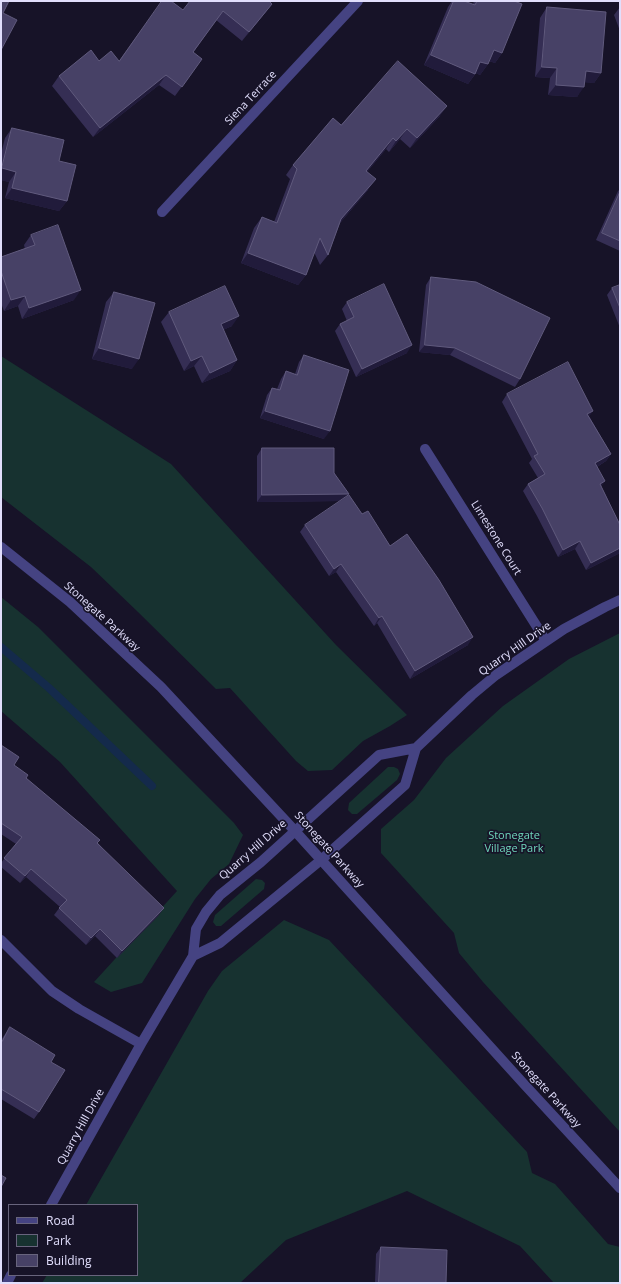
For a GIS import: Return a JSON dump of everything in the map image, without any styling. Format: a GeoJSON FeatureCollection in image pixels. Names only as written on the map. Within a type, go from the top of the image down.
{"type":"FeatureCollection","features":[{"type":"Feature","properties":{"kind":"street","name":"Siena Terrace"},"geometry":{"type":"LineString","coordinates":[[162,212],[358,1]]}},
{"type":"Feature","properties":{"kind":"street","name":"Limestone Court"},"geometry":{"type":"LineString","coordinates":[[425,449],[546,641]]}},
{"type":"Feature","properties":{"kind":"street","name":"Stonegate Parkway"},"geometry":{"type":"LineString","coordinates":[[1,547],[70,602],[161,687],[295,831],[620,1188]]}},
{"type":"Feature","properties":{"kind":"street","name":"Quarry Hill Drive"},"geometry":{"type":"LineString","coordinates":[[52,1204],[141,1044],[193,956],[196,929],[206,912],[220,895],[260,862],[379,755],[416,748],[472,695],[496,675],[581,619],[620,600]]}},
{"type":"Feature","properties":{"kind":"street"},"geometry":{"type":"LineString","coordinates":[[193,956],[220,943],[321,860],[405,785],[416,748]]}},
{"type":"Feature","properties":{"kind":"street"},"geometry":{"type":"LineString","coordinates":[[1,940],[52,991],[79,1009],[141,1044]]}},
{"type":"Feature","properties":{"kind":"green space"},"geometry":{"type":"Polygon","coordinates":[[[1,356],[171,464],[336,645],[407,715],[363,741],[332,770],[308,771],[296,761],[230,688],[216,689],[91,567],[1,497],[1,356]]]}},
{"type":"Feature","properties":{"kind":"green space"},"geometry":{"type":"Polygon","coordinates":[[[1,597],[38,627],[234,823],[243,835],[229,864],[211,879],[195,899],[142,983],[111,992],[94,982],[177,891],[60,762],[1,711],[1,597]]]}},
{"type":"Feature","properties":{"kind":"green space","name":"Stonegate Village Park"},"geometry":{"type":"Polygon","coordinates":[[[620,633],[620,1132],[483,982],[459,953],[454,933],[381,853],[381,829],[414,800],[446,758],[503,706],[569,659],[620,633]]]}},
{"type":"Feature","properties":{"kind":"green space"},"geometry":{"type":"Polygon","coordinates":[[[388,767],[398,769],[400,774],[397,780],[357,814],[352,814],[348,810],[349,803],[388,767]]]}},
{"type":"Feature","properties":{"kind":"green space"},"geometry":{"type":"Polygon","coordinates":[[[256,879],[262,880],[265,883],[264,889],[221,926],[216,926],[213,922],[215,915],[256,879]]]}},
{"type":"Feature","properties":{"kind":"green space"},"geometry":{"type":"Polygon","coordinates":[[[284,920],[329,940],[527,1152],[532,1173],[555,1184],[608,1244],[620,1247],[620,1283],[554,1283],[520,1246],[407,1191],[286,1240],[240,1283],[42,1283],[46,1276],[138,1276],[138,1204],[87,1204],[208,991],[222,971],[284,920]]]}},
{"type":"Feature","properties":{"kind":"building"},"geometry":{"type":"Polygon","coordinates":[[[1,1],[9,1],[3,13],[17,20],[1,50],[1,1]]]}},
{"type":"Feature","properties":{"kind":"building"},"geometry":{"type":"Polygon","coordinates":[[[162,1],[171,1],[183,10],[190,1],[269,1],[272,4],[249,32],[223,11],[193,52],[202,59],[182,87],[166,75],[100,128],[59,76],[91,50],[99,61],[111,51],[119,61],[162,1]]]}},
{"type":"Feature","properties":{"kind":"building"},"geometry":{"type":"Polygon","coordinates":[[[454,1],[464,1],[475,5],[477,1],[514,1],[522,4],[502,53],[494,50],[488,64],[480,62],[475,74],[431,55],[454,1]]]}},
{"type":"Feature","properties":{"kind":"building"},"geometry":{"type":"Polygon","coordinates":[[[547,7],[606,12],[601,73],[586,71],[584,87],[556,85],[557,68],[542,67],[547,7]]]}},
{"type":"Feature","properties":{"kind":"building"},"geometry":{"type":"Polygon","coordinates":[[[398,61],[447,106],[417,138],[407,129],[396,141],[393,138],[366,171],[376,179],[341,219],[328,255],[320,238],[306,275],[248,253],[262,217],[277,223],[297,169],[293,165],[333,118],[341,125],[398,61]]]}},
{"type":"Feature","properties":{"kind":"building"},"geometry":{"type":"Polygon","coordinates":[[[12,128],[64,140],[59,161],[76,165],[67,201],[12,188],[16,172],[2,168],[12,128]]]}},
{"type":"Feature","properties":{"kind":"building"},"geometry":{"type":"Polygon","coordinates":[[[620,192],[620,241],[602,233],[620,192]]]}},
{"type":"Feature","properties":{"kind":"building"},"geometry":{"type":"Polygon","coordinates":[[[58,225],[81,290],[29,308],[25,296],[11,300],[1,271],[1,257],[35,245],[31,235],[58,225]]]}},
{"type":"Feature","properties":{"kind":"building"},"geometry":{"type":"Polygon","coordinates":[[[431,277],[476,282],[550,318],[520,379],[455,348],[425,345],[431,277]]]}},
{"type":"Feature","properties":{"kind":"building"},"geometry":{"type":"Polygon","coordinates":[[[384,284],[412,345],[362,369],[340,324],[354,317],[347,302],[384,284]]]}},
{"type":"Feature","properties":{"kind":"building"},"geometry":{"type":"Polygon","coordinates":[[[620,285],[620,308],[612,288],[620,285]]]}},
{"type":"Feature","properties":{"kind":"building"},"geometry":{"type":"Polygon","coordinates":[[[225,286],[239,316],[221,324],[237,360],[210,373],[202,356],[191,361],[169,312],[225,286]]]}},
{"type":"Feature","properties":{"kind":"building"},"geometry":{"type":"Polygon","coordinates":[[[114,292],[155,303],[139,359],[99,348],[114,292]]]}},
{"type":"Feature","properties":{"kind":"building"},"geometry":{"type":"Polygon","coordinates":[[[304,355],[349,370],[330,431],[265,411],[272,388],[280,390],[286,371],[297,375],[304,355]]]}},
{"type":"Feature","properties":{"kind":"building"},"geometry":{"type":"Polygon","coordinates":[[[568,362],[593,411],[587,414],[611,454],[595,463],[605,481],[600,484],[620,525],[620,548],[591,563],[580,541],[563,550],[528,484],[545,474],[534,456],[538,454],[507,394],[568,362]]]}},
{"type":"Feature","properties":{"kind":"building"},"geometry":{"type":"Polygon","coordinates":[[[262,448],[334,448],[334,473],[349,494],[262,495],[262,448]]]}},
{"type":"Feature","properties":{"kind":"building"},"geometry":{"type":"Polygon","coordinates":[[[349,495],[362,514],[368,511],[390,546],[407,534],[439,580],[473,637],[415,671],[382,616],[379,618],[341,564],[334,569],[305,525],[349,495]]]}},
{"type":"Feature","properties":{"kind":"building"},"geometry":{"type":"Polygon","coordinates":[[[1,745],[19,757],[14,765],[28,775],[26,778],[100,840],[97,843],[164,908],[122,951],[100,929],[91,938],[59,908],[67,900],[31,869],[25,876],[4,858],[22,837],[1,823],[1,745]]]}},
{"type":"Feature","properties":{"kind":"building"},"geometry":{"type":"Polygon","coordinates":[[[10,1027],[55,1055],[51,1062],[65,1070],[39,1112],[1,1089],[1,1040],[2,1041],[10,1027]]]}},
{"type":"Feature","properties":{"kind":"building"},"geometry":{"type":"Polygon","coordinates":[[[1,1175],[6,1178],[1,1187],[1,1175]]]}},
{"type":"Feature","properties":{"kind":"building"},"geometry":{"type":"Polygon","coordinates":[[[381,1247],[447,1250],[446,1283],[379,1283],[381,1247]]]}},
{"type":"Feature","properties":{"kind":"waterway"},"geometry":{"type":"LineString","coordinates":[[1,647],[49,688],[152,786]]}}]}
